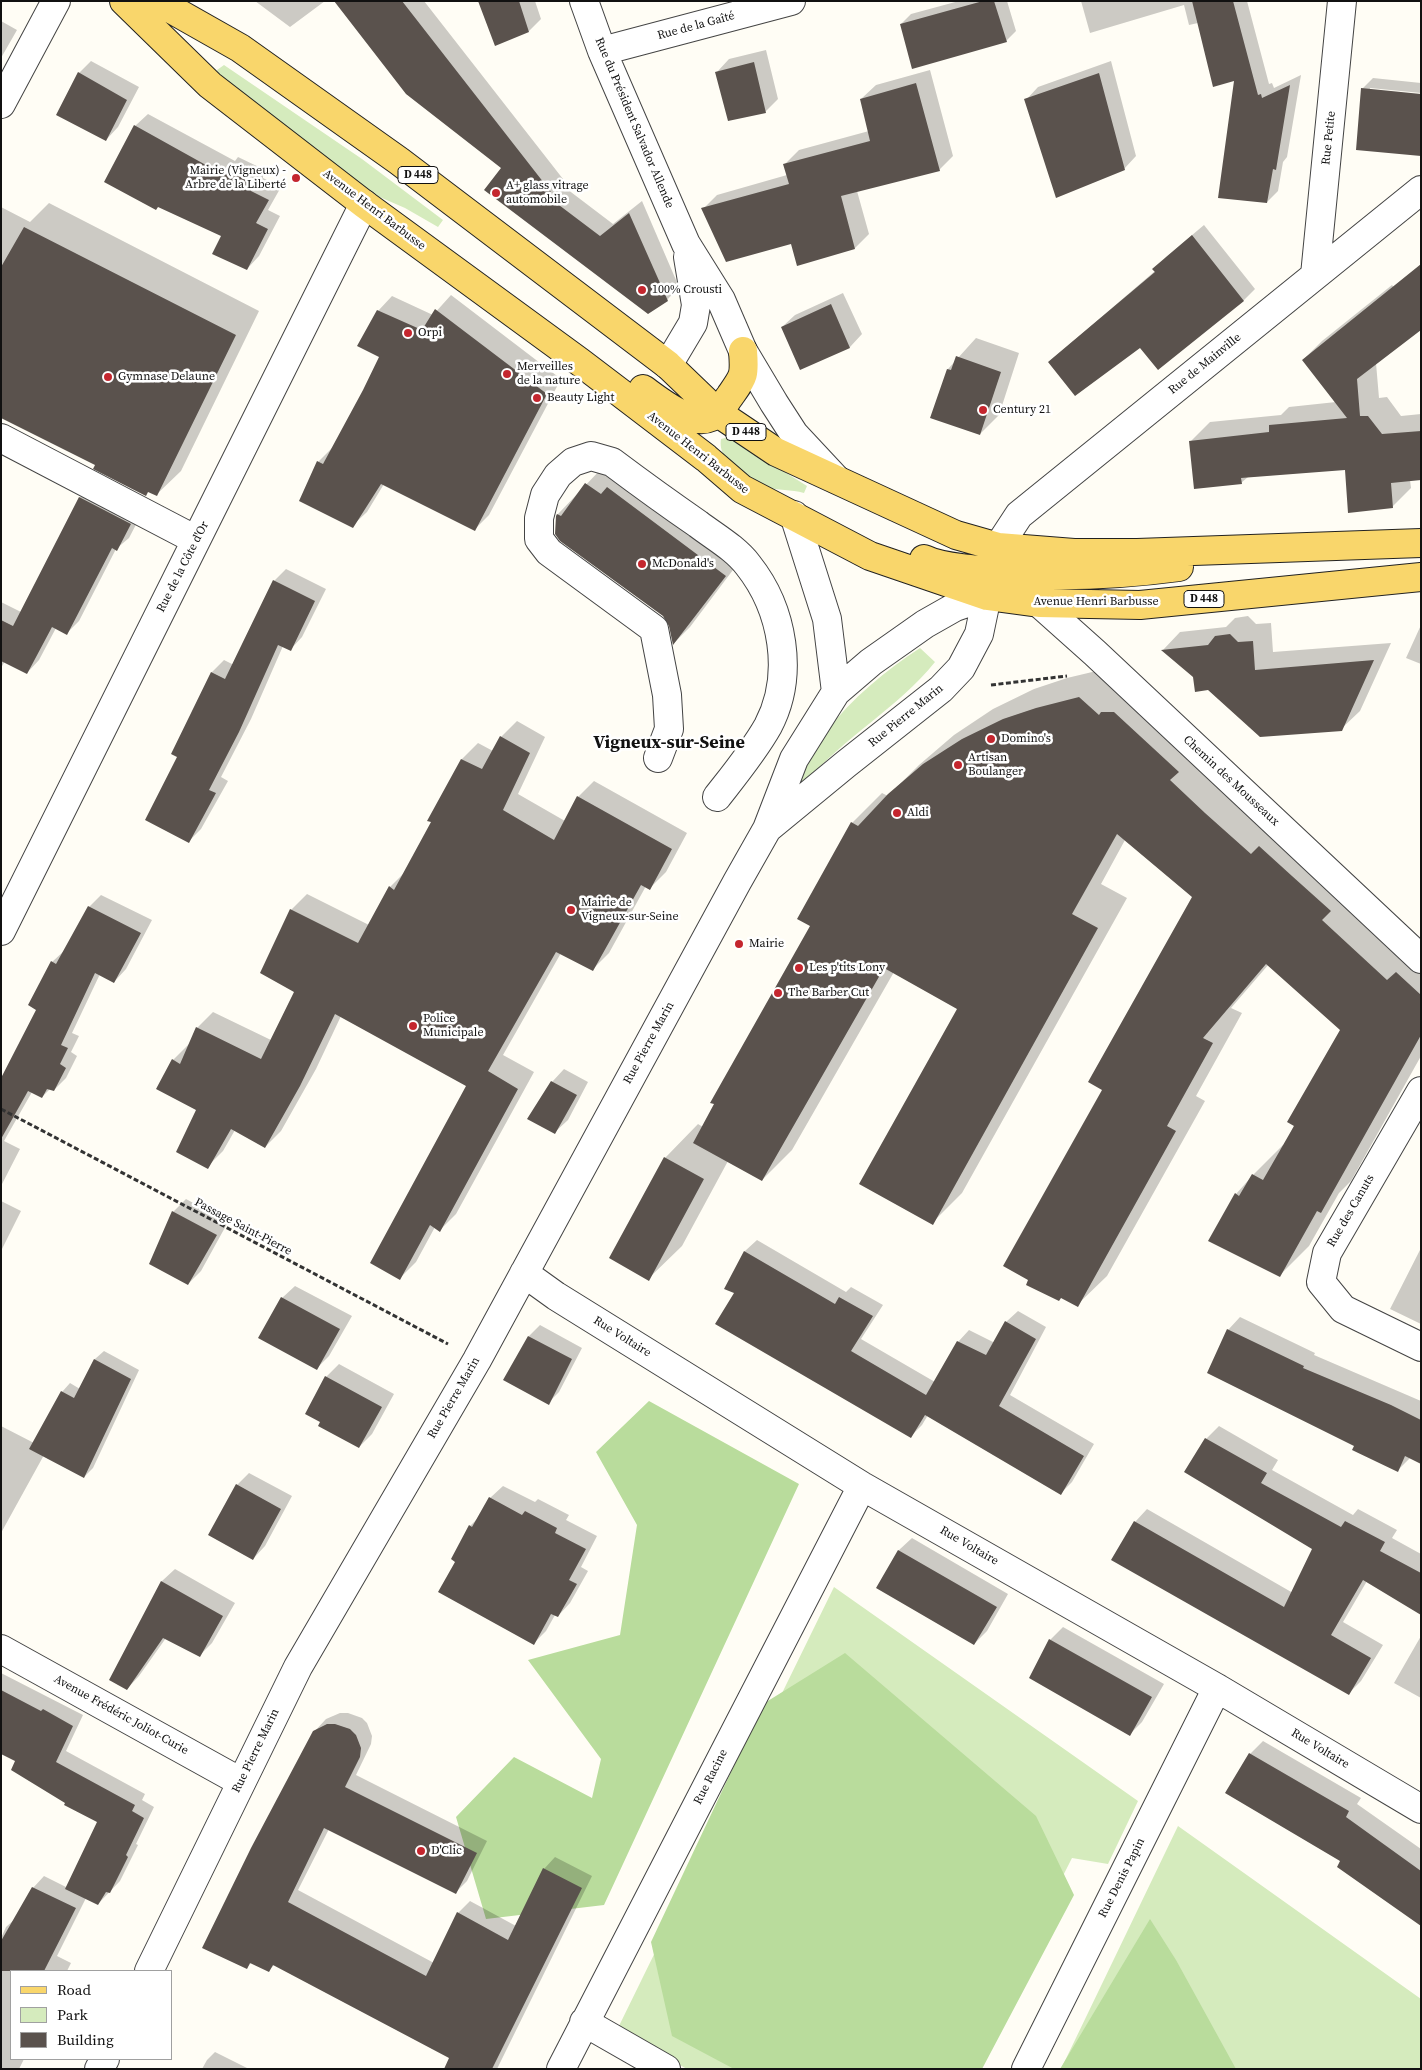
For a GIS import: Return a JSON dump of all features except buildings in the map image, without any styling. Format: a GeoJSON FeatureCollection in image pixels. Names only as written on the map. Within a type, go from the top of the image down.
{"type":"FeatureCollection","features":[{"type":"Feature","properties":{"kind":"main road","name":"Avenue Henri Barbusse"},"geometry":{"type":"LineString","coordinates":[[124,1],[210,85],[364,204],[580,362],[706,458],[742,489],[870,556],[992,572],[1074,553],[1137,553],[1421,543]]}},
{"type":"Feature","properties":{"kind":"main road","name":"Avenue Henri Barbusse"},"geometry":{"type":"LineString","coordinates":[[157,1],[240,48],[399,160],[668,365],[718,412],[776,452],[956,535],[992,572],[1040,604],[1140,605],[1421,577]]}},
{"type":"Feature","properties":{"kind":"main road"},"geometry":{"type":"LineString","coordinates":[[364,204],[439,237],[589,350],[668,407],[680,412],[701,420],[718,412],[744,376],[743,351]]}},
{"type":"Feature","properties":{"kind":"main road"},"geometry":{"type":"LineString","coordinates":[[668,365],[666,382],[680,412],[706,458]]}},
{"type":"Feature","properties":{"kind":"street"},"geometry":{"type":"LineString","coordinates":[[1,104],[56,1]]}},
{"type":"Feature","properties":{"kind":"street","name":"Rue du Président Salvador Allende"},"geometry":{"type":"LineString","coordinates":[[584,1],[602,51],[686,244],[721,300],[743,351],[794,434],[836,480]]}},
{"type":"Feature","properties":{"kind":"street","name":"Rue de la Gaîté"},"geometry":{"type":"LineString","coordinates":[[602,51],[791,1]]}},
{"type":"Feature","properties":{"kind":"street","name":"Rue Petite"},"geometry":{"type":"LineString","coordinates":[[1315,275],[1342,1]]}},
{"type":"Feature","properties":{"kind":"street","name":"Rue de Mainville"},"geometry":{"type":"LineString","coordinates":[[992,572],[1019,515],[1421,190]]}},
{"type":"Feature","properties":{"kind":"street","name":"Rue de la Côte d'Or"},"geometry":{"type":"LineString","coordinates":[[1,931],[364,204]]}},
{"type":"Feature","properties":{"kind":"street","name":"Rue du Président Salvador Allende"},"geometry":{"type":"LineString","coordinates":[[668,365],[693,323],[696,305],[686,244]]}},
{"type":"Feature","properties":{"kind":"street"},"geometry":{"type":"LineString","coordinates":[[1,438],[196,540]]}},
{"type":"Feature","properties":{"kind":"street"},"geometry":{"type":"LineString","coordinates":[[658,758],[669,729],[668,695],[654,629],[549,552],[539,539],[539,518],[545,495],[558,475],[573,462],[591,456],[612,462],[721,540],[748,564],[766,592],[779,628],[784,661],[779,694],[768,725],[747,758],[717,797]]}},
{"type":"Feature","properties":{"kind":"street"},"geometry":{"type":"LineString","coordinates":[[794,515],[827,618],[836,692]]}},
{"type":"Feature","properties":{"kind":"street","name":"Rue Pierre Marin"},"geometry":{"type":"LineString","coordinates":[[150,1970],[191,1890],[241,1782],[298,1667],[477,1360],[736,882],[768,829],[794,759],[836,692],[871,662],[925,624],[955,607],[992,572]]}},
{"type":"Feature","properties":{"kind":"street","name":"Rue Pierre Marin"},"geometry":{"type":"LineString","coordinates":[[768,829],[941,689],[960,668],[979,634],[992,572]]}},
{"type":"Feature","properties":{"kind":"street","name":"Chemin des Mousseaux"},"geometry":{"type":"LineString","coordinates":[[1040,604],[1421,959]]}},
{"type":"Feature","properties":{"kind":"street","name":"Rue des Canuts"},"geometry":{"type":"LineString","coordinates":[[1421,1091],[1326,1253],[1321,1282],[1343,1308],[1421,1347]]}},
{"type":"Feature","properties":{"kind":"street","name":"Rue Voltaire"},"geometry":{"type":"LineString","coordinates":[[524,1273],[556,1296],[862,1486],[1217,1688],[1421,1809]]}},
{"type":"Feature","properties":{"kind":"street","name":"Rue Racine"},"geometry":{"type":"LineString","coordinates":[[561,2069],[862,1486]]}},
{"type":"Feature","properties":{"kind":"street","name":"Avenue Frédéric Joliot-Curie"},"geometry":{"type":"LineString","coordinates":[[1,1649],[241,1782]]}},
{"type":"Feature","properties":{"kind":"street","name":"Rue Denis Papin"},"geometry":{"type":"LineString","coordinates":[[1026,2069],[1217,1688]]}},
{"type":"Feature","properties":{"kind":"street"},"geometry":{"type":"LineString","coordinates":[[584,2022],[666,2069]]}},
{"type":"Feature","properties":{"kind":"path","name":"Passage Saint-Pierre"},"geometry":{"type":"LineString","coordinates":[[1,1109],[477,1360]]}},
{"type":"Feature","properties":{"kind":"green space"},"geometry":{"type":"Polygon","coordinates":[[[224,65],[362,159],[443,220],[438,227],[405,208],[368,192],[218,75],[217,70],[224,65]]]}},
{"type":"Feature","properties":{"kind":"green space"},"geometry":{"type":"Polygon","coordinates":[[[729,437],[807,486],[804,493],[765,487],[744,474],[728,461],[723,453],[721,439],[729,437]]]}},
{"type":"Feature","properties":{"kind":"green space"},"geometry":{"type":"Polygon","coordinates":[[[920,648],[935,662],[905,694],[838,750],[807,781],[800,785],[798,778],[822,737],[836,720],[870,686],[920,648]]]}},
{"type":"Feature","properties":{"kind":"green space"},"geometry":{"type":"Polygon","coordinates":[[[649,1401],[799,1484],[604,1905],[486,1919],[456,1817],[514,1757],[592,1798],[601,1759],[528,1660],[620,1635],[637,1525],[596,1452],[649,1401]]]}},
{"type":"Feature","properties":{"kind":"green space"},"geometry":{"type":"Polygon","coordinates":[[[834,1587],[1138,1801],[1108,1864],[1072,1858],[965,2069],[687,2069],[617,2030],[834,1587]]]}},
{"type":"Feature","properties":{"kind":"green space"},"geometry":{"type":"Polygon","coordinates":[[[845,1653],[1036,1816],[1074,1895],[982,2069],[734,2069],[672,2036],[651,1942],[763,1704],[845,1653]]]}},
{"type":"Feature","properties":{"kind":"green space"},"geometry":{"type":"Polygon","coordinates":[[[1178,1826],[1421,1999],[1421,2069],[1061,2069],[1178,1826]]]}},
{"type":"Feature","properties":{"kind":"green space"},"geometry":{"type":"Polygon","coordinates":[[[1150,1919],[1176,1960],[1236,2069],[1060,2069],[1150,1919]]]}},
{"type":"Feature","properties":{"kind":"place","name":"Mairie (Vigneux) - Arbre de la Liberté"},"geometry":{"type":"Point","coordinates":[296,178]}},
{"type":"Feature","properties":{"kind":"place","name":"A+ glass vitrage automobile"},"geometry":{"type":"Point","coordinates":[496,193]}},
{"type":"Feature","properties":{"kind":"place","name":"100% Crousti"},"geometry":{"type":"Point","coordinates":[642,290]}},
{"type":"Feature","properties":{"kind":"place","name":"Orpi"},"geometry":{"type":"Point","coordinates":[408,333]}},
{"type":"Feature","properties":{"kind":"place","name":"Merveilles de la nature"},"geometry":{"type":"Point","coordinates":[507,374]}},
{"type":"Feature","properties":{"kind":"place","name":"Gymnase Delaune"},"geometry":{"type":"Point","coordinates":[108,377]}},
{"type":"Feature","properties":{"kind":"place","name":"Beauty Light"},"geometry":{"type":"Point","coordinates":[537,398]}},
{"type":"Feature","properties":{"kind":"place","name":"Century 21"},"geometry":{"type":"Point","coordinates":[983,410]}},
{"type":"Feature","properties":{"kind":"place","name":"McDonald's"},"geometry":{"type":"Point","coordinates":[642,564]}},
{"type":"Feature","properties":{"kind":"place","name":"Domino's"},"geometry":{"type":"Point","coordinates":[991,739]}},
{"type":"Feature","properties":{"kind":"place","name":"Artisan Boulanger"},"geometry":{"type":"Point","coordinates":[958,765]}},
{"type":"Feature","properties":{"kind":"place","name":"Aldi"},"geometry":{"type":"Point","coordinates":[897,813]}},
{"type":"Feature","properties":{"kind":"place","name":"Mairie de Vigneux-sur-Seine"},"geometry":{"type":"Point","coordinates":[571,910]}},
{"type":"Feature","properties":{"kind":"place","name":"Mairie"},"geometry":{"type":"Point","coordinates":[739,944]}},
{"type":"Feature","properties":{"kind":"place","name":"Les p'tits Lony"},"geometry":{"type":"Point","coordinates":[799,968]}},
{"type":"Feature","properties":{"kind":"place","name":"The Barber Cut"},"geometry":{"type":"Point","coordinates":[778,993]}},
{"type":"Feature","properties":{"kind":"place","name":"Police Municipale"},"geometry":{"type":"Point","coordinates":[413,1026]}},
{"type":"Feature","properties":{"kind":"place","name":"D'Clic"},"geometry":{"type":"Point","coordinates":[421,1851]}},
{"type":"Feature","properties":{"kind":"district","name":"Vigneux-sur-Seine"},"geometry":{"type":"Point","coordinates":[669,743]}}]}
